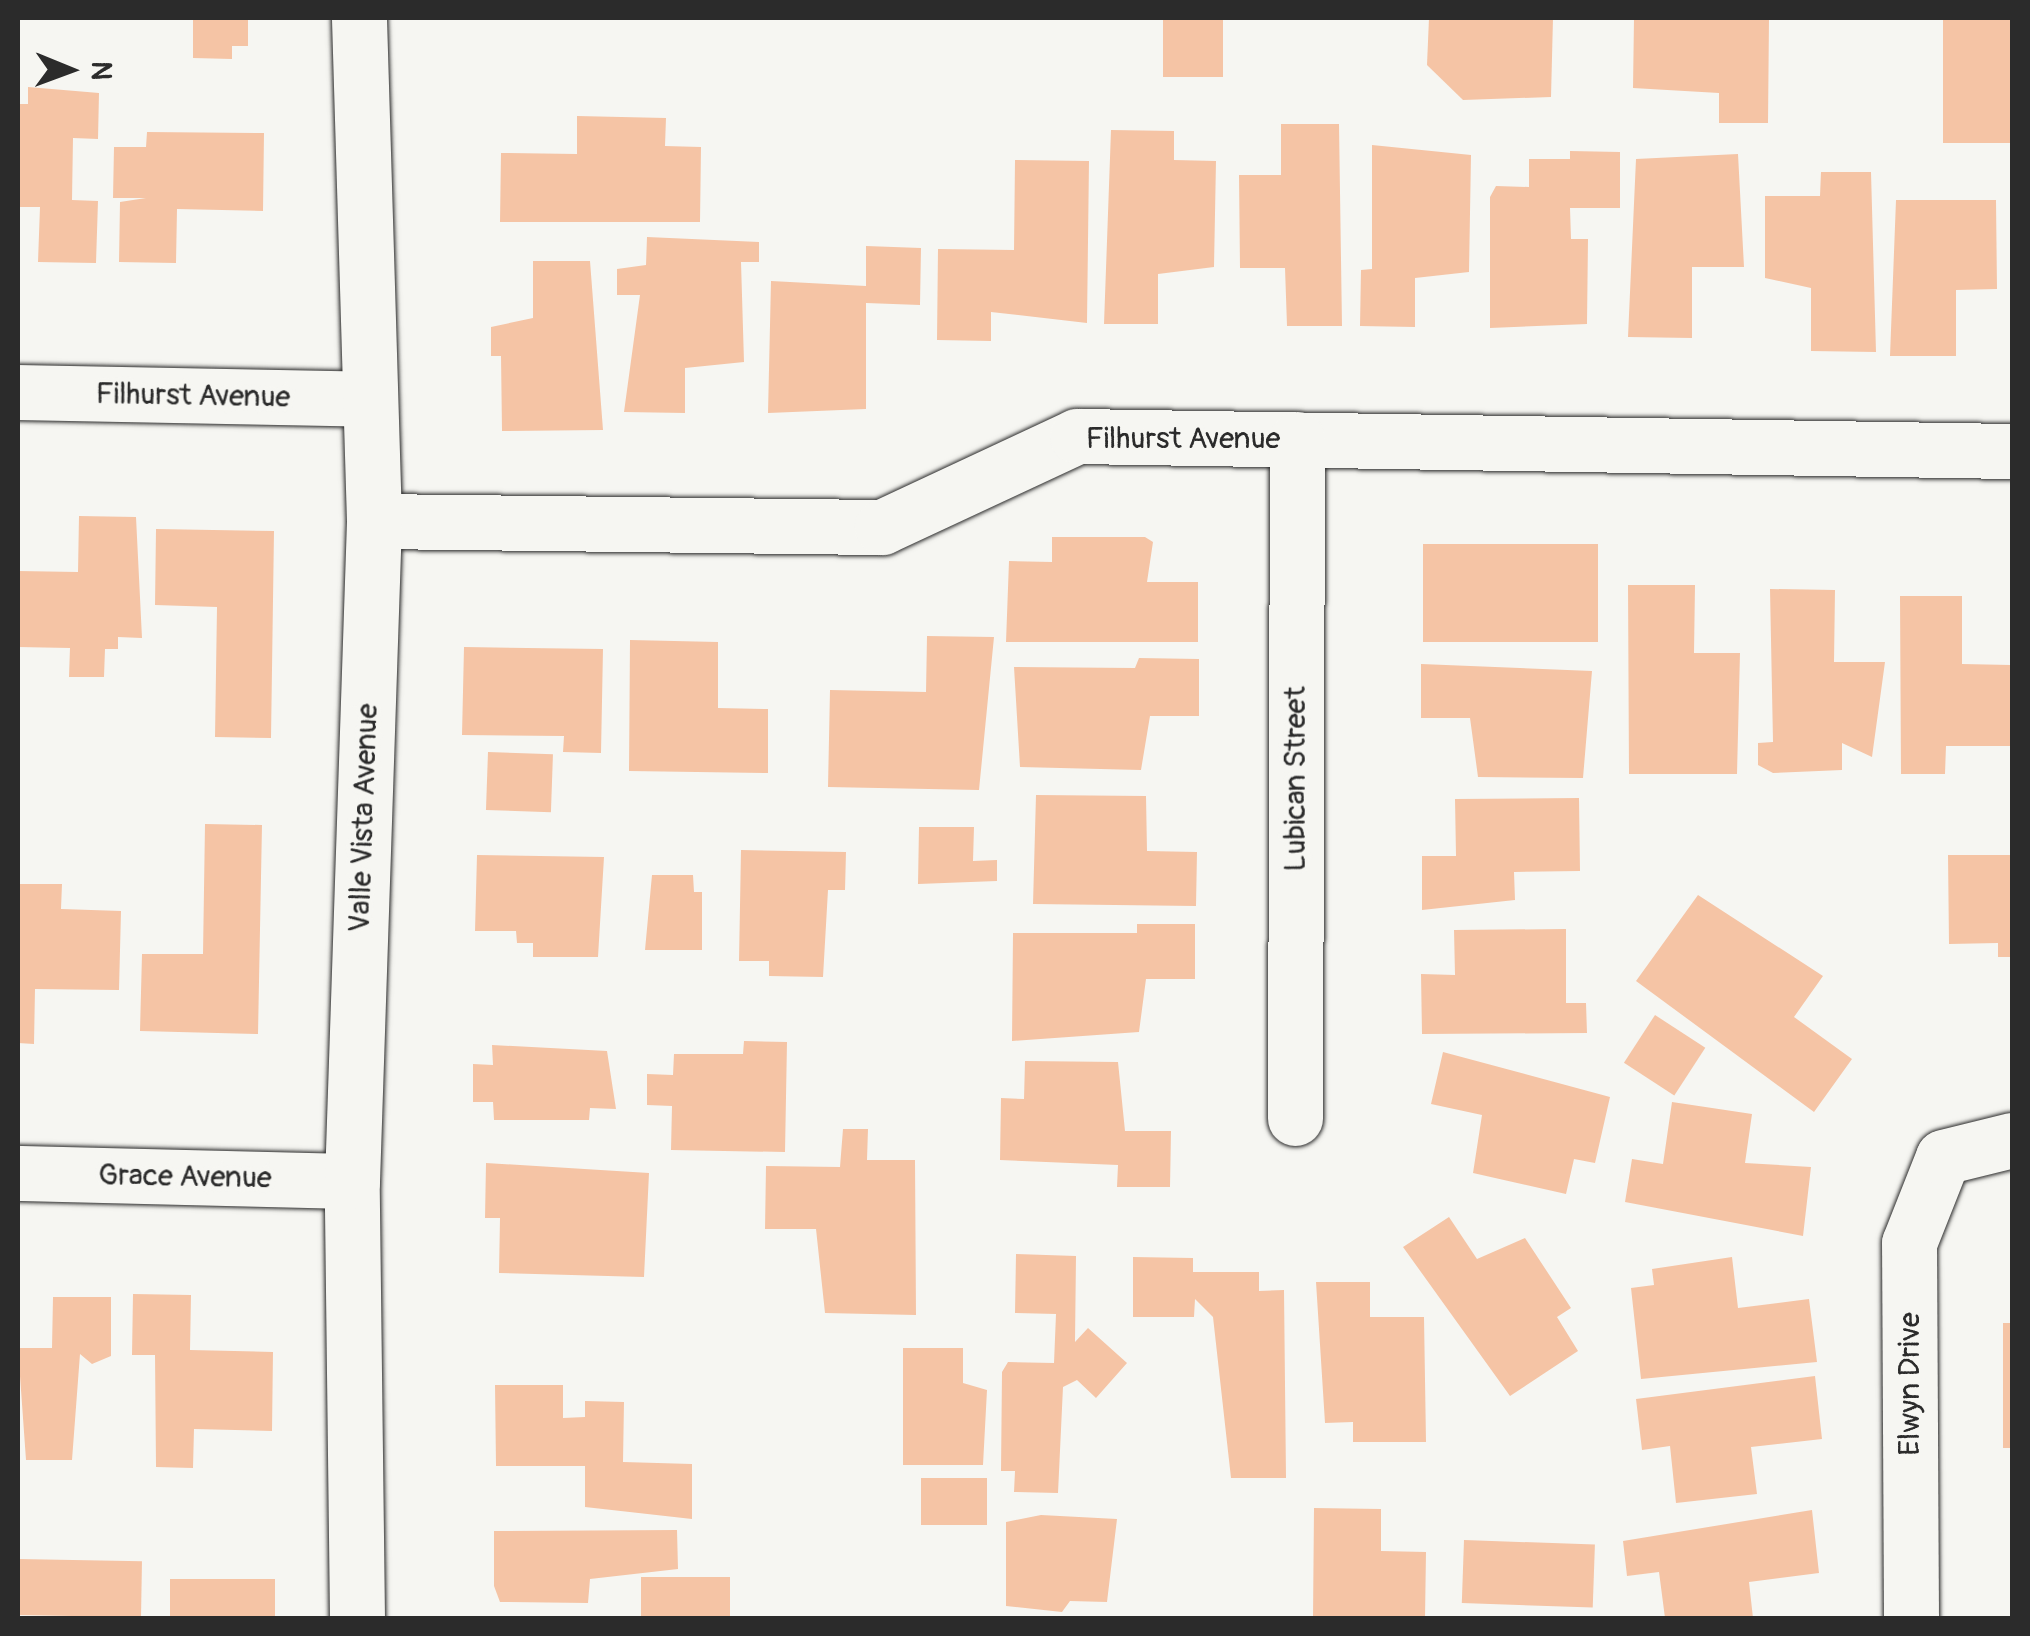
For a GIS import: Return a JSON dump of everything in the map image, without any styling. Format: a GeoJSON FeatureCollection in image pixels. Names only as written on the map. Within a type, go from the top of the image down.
{"type":"FeatureCollection","features":[{"type":"Feature","properties":{"kind":"street","name":"Valle Vista Avenue"},"geometry":{"type":"LineString","coordinates":[[357,1618],[352,1181],[374,521],[360,18]]}},
{"type":"Feature","properties":{"kind":"street","name":"Filhurst Avenue"},"geometry":{"type":"LineString","coordinates":[[18,392],[368,399]]}},
{"type":"Feature","properties":{"kind":"street","name":"Filhurst Avenue"},"geometry":{"type":"LineString","coordinates":[[374,521],[882,527],[1077,436],[2012,450]]}},
{"type":"Feature","properties":{"kind":"street","name":"Lubican Street"},"geometry":{"type":"LineString","coordinates":[[1294,1118],[1297,440]]}},
{"type":"Feature","properties":{"kind":"street","name":"Elwyn Drive"},"geometry":{"type":"LineString","coordinates":[[1912,1618],[1909,1243],[1943,1157],[2012,1140]]}},
{"type":"Feature","properties":{"kind":"street","name":"Grace Avenue"},"geometry":{"type":"LineString","coordinates":[[18,1173],[352,1181]]}},
{"type":"Feature","properties":{"kind":"building"},"geometry":{"type":"Polygon","coordinates":[[[193,18],[248,18],[248,46],[232,46],[232,59],[193,58],[193,18]]]}},
{"type":"Feature","properties":{"kind":"building"},"geometry":{"type":"Polygon","coordinates":[[[1163,18],[1223,18],[1223,77],[1163,77],[1163,18]]]}},
{"type":"Feature","properties":{"kind":"building"},"geometry":{"type":"Polygon","coordinates":[[[1429,18],[1553,18],[1551,97],[1463,100],[1427,65],[1429,18]]]}},
{"type":"Feature","properties":{"kind":"building"},"geometry":{"type":"Polygon","coordinates":[[[1634,18],[1769,18],[1768,123],[1719,123],[1719,93],[1633,88],[1634,18]]]}},
{"type":"Feature","properties":{"kind":"building"},"geometry":{"type":"Polygon","coordinates":[[[1943,18],[2012,18],[2012,143],[1943,143],[1943,18]]]}},
{"type":"Feature","properties":{"kind":"building"},"geometry":{"type":"Polygon","coordinates":[[[28,87],[99,93],[98,139],[73,138],[72,200],[98,201],[96,263],[38,262],[40,207],[18,207],[18,104],[28,104],[28,87]]]}},
{"type":"Feature","properties":{"kind":"building"},"geometry":{"type":"Polygon","coordinates":[[[577,116],[666,118],[665,146],[701,147],[700,222],[500,222],[501,153],[577,154],[577,116]]]}},
{"type":"Feature","properties":{"kind":"building"},"geometry":{"type":"Polygon","coordinates":[[[1281,124],[1339,124],[1342,326],[1287,326],[1285,268],[1240,268],[1239,175],[1281,175],[1281,124]]]}},
{"type":"Feature","properties":{"kind":"building"},"geometry":{"type":"Polygon","coordinates":[[[1111,130],[1174,131],[1174,160],[1216,161],[1214,267],[1158,274],[1158,324],[1104,324],[1111,130]]]}},
{"type":"Feature","properties":{"kind":"building"},"geometry":{"type":"Polygon","coordinates":[[[147,132],[264,133],[263,211],[177,209],[176,263],[119,262],[120,202],[146,198],[113,198],[114,147],[146,147],[147,132]]]}},
{"type":"Feature","properties":{"kind":"building"},"geometry":{"type":"Polygon","coordinates":[[[1372,145],[1471,155],[1469,272],[1415,278],[1415,327],[1360,326],[1361,270],[1372,269],[1372,145]]]}},
{"type":"Feature","properties":{"kind":"building"},"geometry":{"type":"Polygon","coordinates":[[[1570,151],[1620,152],[1620,208],[1570,208],[1571,239],[1588,239],[1587,324],[1490,328],[1490,197],[1496,186],[1529,187],[1529,159],[1570,159],[1570,151]]]}},
{"type":"Feature","properties":{"kind":"building"},"geometry":{"type":"Polygon","coordinates":[[[1738,154],[1744,267],[1692,267],[1692,338],[1628,337],[1636,159],[1738,154]]]}},
{"type":"Feature","properties":{"kind":"building"},"geometry":{"type":"Polygon","coordinates":[[[1015,160],[1089,161],[1087,323],[991,312],[991,341],[937,340],[938,249],[1014,250],[1015,160]]]}},
{"type":"Feature","properties":{"kind":"building"},"geometry":{"type":"Polygon","coordinates":[[[1821,172],[1871,172],[1876,352],[1811,351],[1811,288],[1765,278],[1765,196],[1820,196],[1821,172]]]}},
{"type":"Feature","properties":{"kind":"building"},"geometry":{"type":"Polygon","coordinates":[[[1896,200],[1996,200],[1997,289],[1956,290],[1956,356],[1890,356],[1896,200]]]}},
{"type":"Feature","properties":{"kind":"building"},"geometry":{"type":"Polygon","coordinates":[[[647,237],[759,242],[759,262],[741,262],[744,362],[685,368],[685,413],[624,412],[640,295],[617,295],[617,269],[646,265],[647,237]]]}},
{"type":"Feature","properties":{"kind":"building"},"geometry":{"type":"Polygon","coordinates":[[[866,246],[921,248],[920,305],[866,303],[866,409],[768,413],[771,281],[866,286],[866,246]]]}},
{"type":"Feature","properties":{"kind":"building"},"geometry":{"type":"Polygon","coordinates":[[[533,261],[590,261],[603,430],[502,431],[501,356],[491,356],[491,327],[533,318],[533,261]]]}},
{"type":"Feature","properties":{"kind":"building"},"geometry":{"type":"Polygon","coordinates":[[[79,516],[136,517],[142,638],[118,637],[118,649],[105,649],[104,677],[69,677],[70,648],[18,647],[18,571],[78,572],[79,516]]]}},
{"type":"Feature","properties":{"kind":"building"},"geometry":{"type":"Polygon","coordinates":[[[156,529],[274,531],[271,738],[215,737],[217,607],[155,605],[156,529]]]}},
{"type":"Feature","properties":{"kind":"building"},"geometry":{"type":"Polygon","coordinates":[[[1052,537],[1145,537],[1153,542],[1147,582],[1198,582],[1198,642],[1006,642],[1009,561],[1052,562],[1052,537]]]}},
{"type":"Feature","properties":{"kind":"building"},"geometry":{"type":"Polygon","coordinates":[[[1423,544],[1598,544],[1598,642],[1423,642],[1423,544]]]}},
{"type":"Feature","properties":{"kind":"building"},"geometry":{"type":"Polygon","coordinates":[[[1628,585],[1695,585],[1694,653],[1740,653],[1737,774],[1629,774],[1628,585]]]}},
{"type":"Feature","properties":{"kind":"building"},"geometry":{"type":"Polygon","coordinates":[[[1770,589],[1835,590],[1834,662],[1885,662],[1872,757],[1842,743],[1842,770],[1773,773],[1758,765],[1758,743],[1773,742],[1770,589]]]}},
{"type":"Feature","properties":{"kind":"building"},"geometry":{"type":"Polygon","coordinates":[[[1900,596],[1962,596],[1962,664],[2011,665],[2010,746],[1946,746],[1945,774],[1901,774],[1900,596]]]}},
{"type":"Feature","properties":{"kind":"building"},"geometry":{"type":"Polygon","coordinates":[[[927,636],[994,637],[979,790],[828,787],[830,690],[926,692],[927,636]]]}},
{"type":"Feature","properties":{"kind":"building"},"geometry":{"type":"Polygon","coordinates":[[[630,640],[718,642],[718,708],[768,709],[768,773],[629,771],[630,640]]]}},
{"type":"Feature","properties":{"kind":"building"},"geometry":{"type":"Polygon","coordinates":[[[464,647],[603,649],[601,753],[563,752],[564,736],[462,735],[464,647]]]}},
{"type":"Feature","properties":{"kind":"building"},"geometry":{"type":"Polygon","coordinates":[[[1139,658],[1199,659],[1199,716],[1150,716],[1141,770],[1020,767],[1014,667],[1135,668],[1139,658]]]}},
{"type":"Feature","properties":{"kind":"building"},"geometry":{"type":"Polygon","coordinates":[[[1421,664],[1592,671],[1583,778],[1478,777],[1470,718],[1421,718],[1421,664]]]}},
{"type":"Feature","properties":{"kind":"building"},"geometry":{"type":"Polygon","coordinates":[[[488,752],[553,754],[551,812],[486,810],[488,752]]]}},
{"type":"Feature","properties":{"kind":"building"},"geometry":{"type":"Polygon","coordinates":[[[1036,795],[1146,796],[1147,851],[1197,852],[1196,906],[1033,904],[1036,795]]]}},
{"type":"Feature","properties":{"kind":"building"},"geometry":{"type":"Polygon","coordinates":[[[1579,798],[1580,871],[1514,872],[1515,900],[1422,910],[1422,856],[1456,856],[1455,799],[1579,798]]]}},
{"type":"Feature","properties":{"kind":"building"},"geometry":{"type":"Polygon","coordinates":[[[205,824],[262,825],[258,1034],[140,1031],[142,954],[203,954],[205,824]]]}},
{"type":"Feature","properties":{"kind":"building"},"geometry":{"type":"Polygon","coordinates":[[[919,827],[974,827],[973,861],[997,860],[997,881],[918,884],[919,827]]]}},
{"type":"Feature","properties":{"kind":"building"},"geometry":{"type":"Polygon","coordinates":[[[741,850],[846,852],[845,890],[828,890],[823,977],[769,976],[769,961],[739,961],[741,850]]]}},
{"type":"Feature","properties":{"kind":"building"},"geometry":{"type":"Polygon","coordinates":[[[477,855],[604,857],[598,957],[533,957],[533,943],[517,943],[516,931],[475,931],[477,855]]]}},
{"type":"Feature","properties":{"kind":"building"},"geometry":{"type":"Polygon","coordinates":[[[1948,855],[2012,855],[2012,957],[1998,957],[1998,943],[1949,944],[1948,855]]]}},
{"type":"Feature","properties":{"kind":"building"},"geometry":{"type":"Polygon","coordinates":[[[652,875],[693,875],[694,892],[702,892],[702,950],[645,950],[652,875]]]}},
{"type":"Feature","properties":{"kind":"building"},"geometry":{"type":"Polygon","coordinates":[[[18,884],[62,884],[61,909],[121,911],[119,990],[35,989],[34,1044],[18,1043],[18,884]]]}},
{"type":"Feature","properties":{"kind":"building"},"geometry":{"type":"Polygon","coordinates":[[[1698,895],[1823,976],[1794,1017],[1852,1059],[1814,1112],[1636,981],[1698,895]]]}},
{"type":"Feature","properties":{"kind":"building"},"geometry":{"type":"Polygon","coordinates":[[[1137,924],[1195,924],[1195,979],[1146,979],[1139,1032],[1012,1041],[1013,933],[1137,933],[1137,924]]]}},
{"type":"Feature","properties":{"kind":"building"},"geometry":{"type":"Polygon","coordinates":[[[1566,929],[1566,1003],[1586,1003],[1587,1033],[1422,1034],[1421,974],[1455,975],[1454,930],[1566,929]]]}},
{"type":"Feature","properties":{"kind":"building"},"geometry":{"type":"Polygon","coordinates":[[[1655,1015],[1705,1048],[1674,1095],[1624,1063],[1655,1015]]]}},
{"type":"Feature","properties":{"kind":"building"},"geometry":{"type":"Polygon","coordinates":[[[744,1041],[787,1042],[785,1152],[671,1150],[672,1106],[647,1105],[647,1074],[673,1075],[674,1054],[743,1054],[744,1041]]]}},
{"type":"Feature","properties":{"kind":"building"},"geometry":{"type":"Polygon","coordinates":[[[492,1045],[607,1051],[616,1109],[590,1108],[589,1120],[494,1120],[493,1102],[473,1102],[473,1064],[493,1065],[492,1045]]]}},
{"type":"Feature","properties":{"kind":"building"},"geometry":{"type":"Polygon","coordinates":[[[1443,1052],[1610,1097],[1595,1163],[1574,1159],[1566,1194],[1473,1173],[1482,1115],[1431,1104],[1443,1052]]]}},
{"type":"Feature","properties":{"kind":"building"},"geometry":{"type":"Polygon","coordinates":[[[1025,1061],[1118,1062],[1125,1131],[1171,1131],[1170,1187],[1117,1187],[1118,1165],[1000,1160],[1001,1098],[1024,1099],[1025,1061]]]}},
{"type":"Feature","properties":{"kind":"building"},"geometry":{"type":"Polygon","coordinates":[[[1672,1102],[1752,1114],[1745,1163],[1811,1167],[1803,1236],[1625,1202],[1632,1159],[1663,1164],[1672,1102]]]}},
{"type":"Feature","properties":{"kind":"building"},"geometry":{"type":"Polygon","coordinates":[[[843,1129],[868,1129],[867,1160],[915,1160],[916,1315],[825,1313],[816,1229],[765,1229],[766,1166],[840,1167],[843,1129]]]}},
{"type":"Feature","properties":{"kind":"building"},"geometry":{"type":"Polygon","coordinates":[[[486,1163],[649,1173],[644,1277],[499,1273],[500,1218],[485,1218],[486,1163]]]}},
{"type":"Feature","properties":{"kind":"building"},"geometry":{"type":"Polygon","coordinates":[[[1449,1217],[1477,1259],[1525,1238],[1571,1308],[1557,1317],[1578,1351],[1510,1396],[1403,1247],[1449,1217]]]}},
{"type":"Feature","properties":{"kind":"building"},"geometry":{"type":"Polygon","coordinates":[[[1016,1254],[1076,1256],[1075,1342],[1088,1328],[1127,1363],[1096,1398],[1077,1380],[1063,1387],[1058,1493],[1014,1492],[1015,1471],[1001,1471],[1002,1372],[1008,1362],[1054,1363],[1056,1314],[1015,1313],[1016,1254]]]}},
{"type":"Feature","properties":{"kind":"building"},"geometry":{"type":"Polygon","coordinates":[[[1133,1257],[1193,1258],[1193,1272],[1259,1272],[1259,1291],[1284,1290],[1286,1478],[1231,1478],[1213,1317],[1195,1299],[1194,1317],[1133,1317],[1133,1257]]]}},
{"type":"Feature","properties":{"kind":"building"},"geometry":{"type":"Polygon","coordinates":[[[1732,1257],[1738,1308],[1809,1299],[1817,1362],[1641,1379],[1631,1288],[1654,1285],[1652,1269],[1732,1257]]]}},
{"type":"Feature","properties":{"kind":"building"},"geometry":{"type":"Polygon","coordinates":[[[1316,1282],[1370,1282],[1370,1317],[1424,1317],[1426,1442],[1353,1442],[1353,1422],[1325,1423],[1316,1282]]]}},
{"type":"Feature","properties":{"kind":"building"},"geometry":{"type":"Polygon","coordinates":[[[133,1294],[191,1295],[190,1350],[273,1352],[272,1431],[194,1429],[193,1468],[156,1467],[155,1355],[132,1355],[133,1294]]]}},
{"type":"Feature","properties":{"kind":"building"},"geometry":{"type":"Polygon","coordinates":[[[53,1297],[111,1297],[111,1356],[92,1364],[80,1354],[72,1460],[26,1460],[18,1348],[52,1348],[53,1297]]]}},
{"type":"Feature","properties":{"kind":"building"},"geometry":{"type":"Polygon","coordinates":[[[2003,1323],[2012,1323],[2012,1448],[2003,1448],[2003,1323]]]}},
{"type":"Feature","properties":{"kind":"building"},"geometry":{"type":"Polygon","coordinates":[[[903,1348],[963,1348],[963,1383],[987,1390],[983,1465],[903,1465],[903,1348]]]}},
{"type":"Feature","properties":{"kind":"building"},"geometry":{"type":"Polygon","coordinates":[[[1815,1376],[1822,1439],[1751,1447],[1757,1494],[1676,1503],[1670,1446],[1642,1450],[1636,1399],[1815,1376]]]}},
{"type":"Feature","properties":{"kind":"building"},"geometry":{"type":"Polygon","coordinates":[[[495,1385],[563,1385],[563,1418],[585,1417],[585,1401],[624,1402],[623,1462],[692,1464],[692,1519],[585,1507],[585,1466],[496,1466],[495,1385]]]}},
{"type":"Feature","properties":{"kind":"building"},"geometry":{"type":"Polygon","coordinates":[[[921,1478],[987,1478],[987,1525],[921,1525],[921,1478]]]}},
{"type":"Feature","properties":{"kind":"building"},"geometry":{"type":"Polygon","coordinates":[[[1314,1508],[1381,1509],[1381,1551],[1426,1552],[1425,1618],[1313,1618],[1314,1508]]]}},
{"type":"Feature","properties":{"kind":"building"},"geometry":{"type":"Polygon","coordinates":[[[1812,1510],[1819,1573],[1749,1582],[1753,1618],[1665,1618],[1659,1572],[1627,1576],[1623,1541],[1812,1510]]]}},
{"type":"Feature","properties":{"kind":"building"},"geometry":{"type":"Polygon","coordinates":[[[1041,1515],[1117,1519],[1107,1602],[1070,1601],[1062,1612],[1006,1606],[1006,1522],[1041,1515]]]}},
{"type":"Feature","properties":{"kind":"building"},"geometry":{"type":"Polygon","coordinates":[[[677,1530],[678,1569],[590,1579],[588,1603],[500,1602],[494,1586],[494,1531],[677,1530]]]}},
{"type":"Feature","properties":{"kind":"building"},"geometry":{"type":"Polygon","coordinates":[[[1464,1540],[1595,1545],[1593,1608],[1462,1603],[1464,1540]]]}},
{"type":"Feature","properties":{"kind":"building"},"geometry":{"type":"Polygon","coordinates":[[[18,1559],[142,1561],[141,1617],[18,1615],[18,1559]]]}},
{"type":"Feature","properties":{"kind":"building"},"geometry":{"type":"Polygon","coordinates":[[[641,1577],[730,1577],[730,1618],[641,1618],[641,1577]]]}},
{"type":"Feature","properties":{"kind":"building"},"geometry":{"type":"Polygon","coordinates":[[[170,1579],[275,1579],[275,1618],[170,1618],[170,1579]]]}}]}
